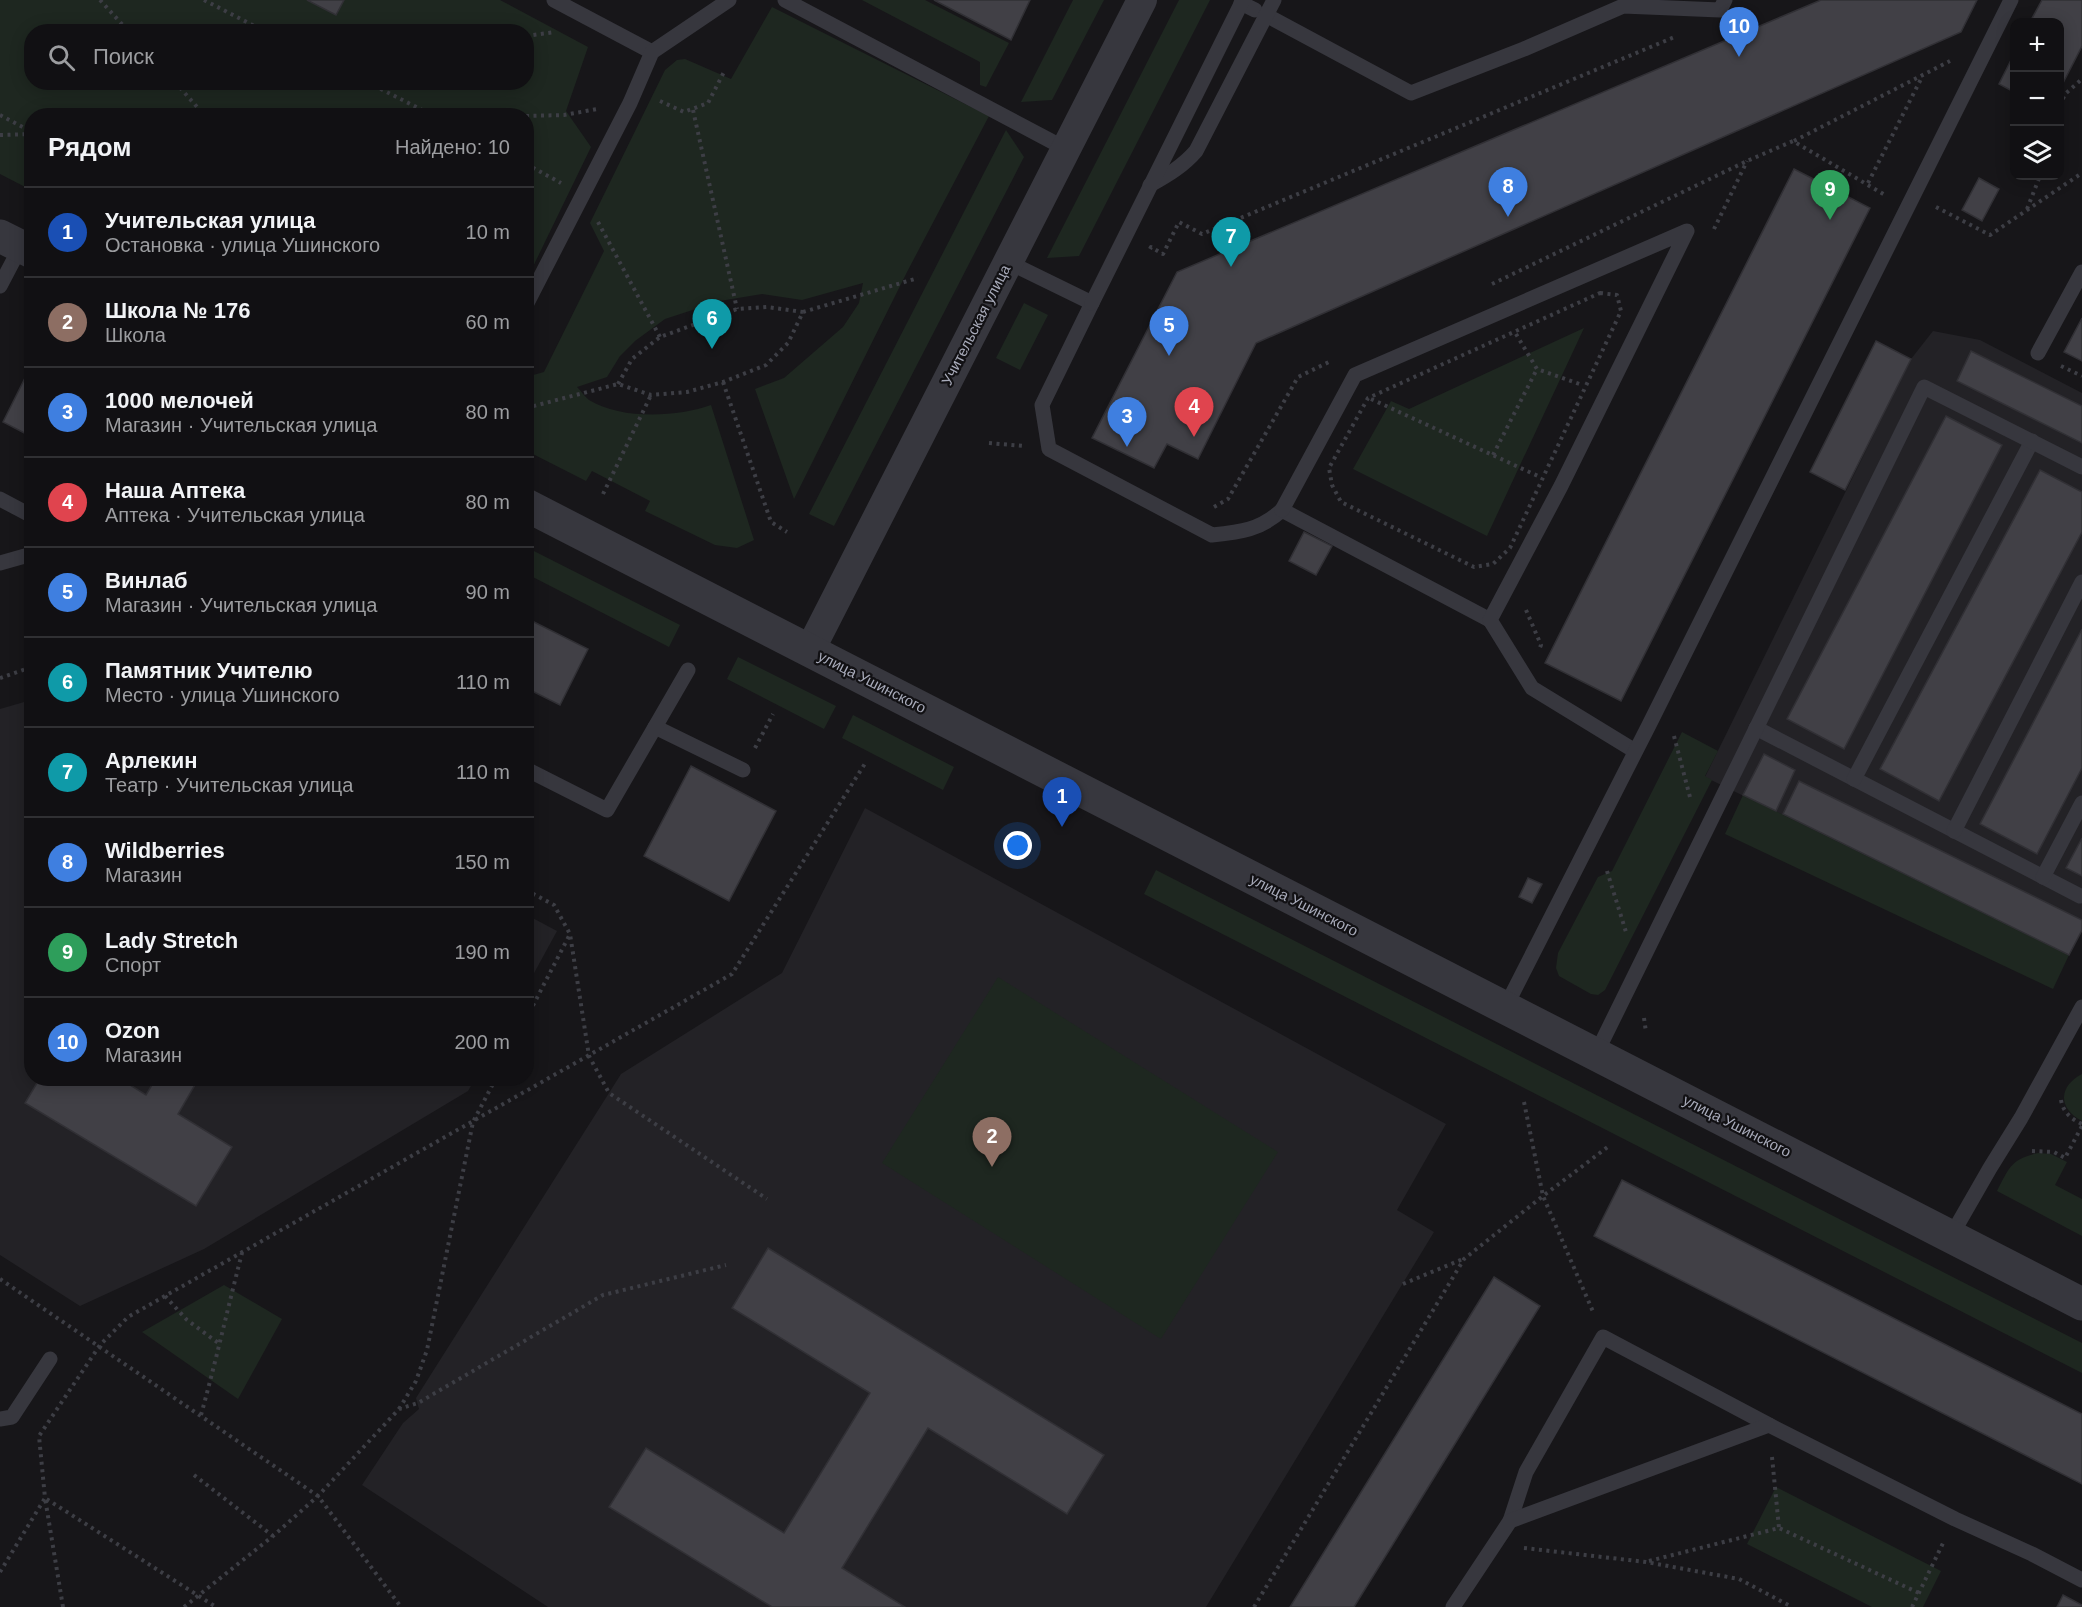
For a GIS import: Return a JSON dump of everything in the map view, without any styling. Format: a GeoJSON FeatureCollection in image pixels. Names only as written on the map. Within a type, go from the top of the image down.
{"type":"FeatureCollection","features":[{"type":"Feature","properties":{"kind":"street","name":"Учительская улица"},"geometry":{"type":"LineString","coordinates":[[810,650],[1142,0]]}},
{"type":"Feature","properties":{"kind":"street","name":"улица Ушинского"},"geometry":{"type":"LineString","coordinates":[[534,509],[2082,1304]]}},
{"type":"Feature","properties":{"kind":"lane"},"geometry":{"type":"LineString","coordinates":[[554,0],[652,52]]}},
{"type":"Feature","properties":{"kind":"lane"},"geometry":{"type":"LineString","coordinates":[[534,289],[630,103],[652,52],[729,0]]}},
{"type":"Feature","properties":{"kind":"lane"},"geometry":{"type":"LineString","coordinates":[[785,0],[1066,149]]}},
{"type":"Feature","properties":{"kind":"lane"},"geometry":{"type":"LineString","coordinates":[[1274,0],[1251,7],[1150,185],[1042,405],[1050,449],[1212,535],[1236,533],[1257,527],[1268,522],[1282,510],[1355,375],[1688,231],[1561,486],[1490,620]]}},
{"type":"Feature","properties":{"kind":"lane"},"geometry":{"type":"LineString","coordinates":[[1251,7],[1410,93],[1524,49],[1623,6],[1720,10],[1725,0]]}},
{"type":"Feature","properties":{"kind":"lane"},"geometry":{"type":"LineString","coordinates":[[1505,1008],[2011,0]]}},
{"type":"Feature","properties":{"kind":"lane"},"geometry":{"type":"LineString","coordinates":[[1150,185],[1173,172],[1196,151],[1251,7]]}},
{"type":"Feature","properties":{"kind":"lane"},"geometry":{"type":"LineString","coordinates":[[0,286],[17,245]]}},
{"type":"Feature","properties":{"kind":"lane"},"geometry":{"type":"LineString","coordinates":[[1008,262],[1092,303]]}},
{"type":"Feature","properties":{"kind":"lane"},"geometry":{"type":"LineString","coordinates":[[2038,353],[2082,272]]}},
{"type":"Feature","properties":{"kind":"lane"},"geometry":{"type":"LineString","coordinates":[[1596,1054],[1924,387],[2082,467]]}},
{"type":"Feature","properties":{"kind":"lane"},"geometry":{"type":"LineString","coordinates":[[1854,779],[2032,441]]}},
{"type":"Feature","properties":{"kind":"lane"},"geometry":{"type":"LineString","coordinates":[[0,499],[24,512]]}},
{"type":"Feature","properties":{"kind":"lane"},"geometry":{"type":"LineString","coordinates":[[1282,510],[1490,620],[1532,688],[1635,751]]}},
{"type":"Feature","properties":{"kind":"lane"},"geometry":{"type":"LineString","coordinates":[[0,563],[24,556]]}},
{"type":"Feature","properties":{"kind":"lane"},"geometry":{"type":"LineString","coordinates":[[1954,831],[2082,582]]}},
{"type":"Feature","properties":{"kind":"lane"},"geometry":{"type":"LineString","coordinates":[[534,774],[607,810],[688,670]]}},
{"type":"Feature","properties":{"kind":"lane"},"geometry":{"type":"LineString","coordinates":[[656,727],[743,770]]}},
{"type":"Feature","properties":{"kind":"lane"},"geometry":{"type":"LineString","coordinates":[[1756,728],[2080,896]]}},
{"type":"Feature","properties":{"kind":"lane"},"geometry":{"type":"LineString","coordinates":[[2043,877],[2082,803]]}},
{"type":"Feature","properties":{"kind":"lane"},"geometry":{"type":"LineString","coordinates":[[1951,1236],[2021,1118],[2082,1007]]}},
{"type":"Feature","properties":{"kind":"lane"},"geometry":{"type":"LineString","coordinates":[[1454,1607],[1510,1521],[1526,1472],[1604,1337],[1769,1425],[2082,1580]]}},
{"type":"Feature","properties":{"kind":"lane"},"geometry":{"type":"LineString","coordinates":[[0,1419],[12,1417],[50,1359]]}},
{"type":"Feature","properties":{"kind":"lane"},"geometry":{"type":"LineString","coordinates":[[1510,1521],[1769,1425]]}},
{"type":"Feature","properties":{"kind":"path"},"geometry":{"type":"LineString","coordinates":[[100,0],[122,24]]}},
{"type":"Feature","properties":{"kind":"path"},"geometry":{"type":"LineString","coordinates":[[204,0],[250,24]]}},
{"type":"Feature","properties":{"kind":"path"},"geometry":{"type":"LineString","coordinates":[[1146,257],[1151,247],[1163,254],[1179,222],[1202,234],[1705,24],[1709,16],[1707,9]]}},
{"type":"Feature","properties":{"kind":"path"},"geometry":{"type":"LineString","coordinates":[[1482,289],[1793,141],[1958,58]]}},
{"type":"Feature","properties":{"kind":"path"},"geometry":{"type":"LineString","coordinates":[[1868,183],[1922,76]]}},
{"type":"Feature","properties":{"kind":"path"},"geometry":{"type":"LineString","coordinates":[[2064,96],[2082,79]]}},
{"type":"Feature","properties":{"kind":"path"},"geometry":{"type":"LineString","coordinates":[[182,90],[198,108]]}},
{"type":"Feature","properties":{"kind":"path"},"geometry":{"type":"LineString","coordinates":[[383,90],[418,108]]}},
{"type":"Feature","properties":{"kind":"path"},"geometry":{"type":"LineString","coordinates":[[693,110],[737,309]]}},
{"type":"Feature","properties":{"kind":"path"},"geometry":{"type":"LineString","coordinates":[[0,115],[24,128]]}},
{"type":"Feature","properties":{"kind":"path"},"geometry":{"type":"LineString","coordinates":[[0,135],[24,134]]}},
{"type":"Feature","properties":{"kind":"path"},"geometry":{"type":"LineString","coordinates":[[1793,141],[1868,183],[1884,194],[1887,201]]}},
{"type":"Feature","properties":{"kind":"path"},"geometry":{"type":"LineString","coordinates":[[1711,235],[1747,161]]}},
{"type":"Feature","properties":{"kind":"path"},"geometry":{"type":"LineString","coordinates":[[534,168],[583,194],[660,337]]}},
{"type":"Feature","properties":{"kind":"path"},"geometry":{"type":"LineString","coordinates":[[1914,196],[1990,235],[2082,173]]}},
{"type":"Feature","properties":{"kind":"path"},"geometry":{"type":"LineString","coordinates":[[2027,210],[2038,180]]}},
{"type":"Feature","properties":{"kind":"path"},"geometry":{"type":"LineString","coordinates":[[618,384],[632,359],[660,337],[737,309],[767,307],[803,312],[918,278]]}},
{"type":"Feature","properties":{"kind":"path"},"geometry":{"type":"LineString","coordinates":[[1600,293],[1617,295],[1621,311],[1586,386],[1510,548],[1493,564],[1474,567],[1341,502],[1332,485],[1329,468],[1368,398],[1600,293]]}},
{"type":"Feature","properties":{"kind":"path"},"geometry":{"type":"LineString","coordinates":[[534,406],[618,384],[651,395],[687,392],[723,382],[766,365],[788,343],[803,312]]}},
{"type":"Feature","properties":{"kind":"path"},"geometry":{"type":"LineString","coordinates":[[1515,331],[1537,369],[1586,386]]}},
{"type":"Feature","properties":{"kind":"path"},"geometry":{"type":"LineString","coordinates":[[1206,512],[1228,499],[1298,377],[1344,355],[1368,398],[1561,486]]}},
{"type":"Feature","properties":{"kind":"path"},"geometry":{"type":"LineString","coordinates":[[1493,455],[1537,369]]}},
{"type":"Feature","properties":{"kind":"path"},"geometry":{"type":"LineString","coordinates":[[723,382],[771,522],[787,532]]}},
{"type":"Feature","properties":{"kind":"path"},"geometry":{"type":"LineString","coordinates":[[603,494],[651,395]]}},
{"type":"Feature","properties":{"kind":"path"},"geometry":{"type":"LineString","coordinates":[[1526,609],[1541,645],[1537,654]]}},
{"type":"Feature","properties":{"kind":"path"},"geometry":{"type":"LineString","coordinates":[[0,678],[24,670]]}},
{"type":"Feature","properties":{"kind":"path"},"geometry":{"type":"LineString","coordinates":[[1649,724],[1674,736],[1701,840]]}},
{"type":"Feature","properties":{"kind":"path"},"geometry":{"type":"LineString","coordinates":[[1669,747],[1674,736]]}},
{"type":"Feature","properties":{"kind":"path"},"geometry":{"type":"LineString","coordinates":[[63,1607],[45,1498],[39,1436],[100,1345],[128,1317],[732,974],[866,762]]}},
{"type":"Feature","properties":{"kind":"path"},"geometry":{"type":"LineString","coordinates":[[1611,861],[1606,872],[1638,969],[1646,1032]]}},
{"type":"Feature","properties":{"kind":"path"},"geometry":{"type":"LineString","coordinates":[[534,894],[554,905],[570,934],[589,1056],[609,1093],[767,1198]]}},
{"type":"Feature","properties":{"kind":"path"},"geometry":{"type":"LineString","coordinates":[[534,1004],[570,934]]}},
{"type":"Feature","properties":{"kind":"path"},"geometry":{"type":"LineString","coordinates":[[184,1607],[273,1536],[318,1496],[399,1409],[416,1381],[428,1350],[473,1122],[492,1086]]}},
{"type":"Feature","properties":{"kind":"path"},"geometry":{"type":"LineString","coordinates":[[2023,1153],[2046,1150],[2065,1158],[2082,1125],[2062,1108],[2060,1096]]}},
{"type":"Feature","properties":{"kind":"path"},"geometry":{"type":"LineString","coordinates":[[1524,1102],[1543,1196],[1604,1337]]}},
{"type":"Feature","properties":{"kind":"path"},"geometry":{"type":"LineString","coordinates":[[1403,1284],[1464,1259],[1609,1146]]}},
{"type":"Feature","properties":{"kind":"path"},"geometry":{"type":"LineString","coordinates":[[201,1415],[221,1345],[242,1253]]}},
{"type":"Feature","properties":{"kind":"path"},"geometry":{"type":"LineString","coordinates":[[1254,1607],[1464,1259]]}},
{"type":"Feature","properties":{"kind":"path"},"geometry":{"type":"LineString","coordinates":[[399,1409],[418,1403],[603,1295],[726,1265]]}},
{"type":"Feature","properties":{"kind":"path"},"geometry":{"type":"LineString","coordinates":[[0,1279],[100,1345],[318,1496],[401,1607]]}},
{"type":"Feature","properties":{"kind":"path"},"geometry":{"type":"LineString","coordinates":[[165,1296],[187,1320],[221,1345]]}},
{"type":"Feature","properties":{"kind":"path"},"geometry":{"type":"LineString","coordinates":[[1769,1425],[1779,1528]]}},
{"type":"Feature","properties":{"kind":"path"},"geometry":{"type":"LineString","coordinates":[[194,1475],[273,1536]]}},
{"type":"Feature","properties":{"kind":"path"},"geometry":{"type":"LineString","coordinates":[[0,1572],[45,1498]]}},
{"type":"Feature","properties":{"kind":"path"},"geometry":{"type":"LineString","coordinates":[[45,1498],[216,1607]]}},
{"type":"Feature","properties":{"kind":"path"},"geometry":{"type":"LineString","coordinates":[[1912,1607],[1955,1519]]}},
{"type":"Feature","properties":{"kind":"path"},"geometry":{"type":"LineString","coordinates":[[1646,1562],[1779,1528],[1919,1593]]}},
{"type":"Feature","properties":{"kind":"path"},"geometry":{"type":"LineString","coordinates":[[1493,1545],[1646,1562],[1739,1579],[1792,1607]]}},
{"type":"Feature","properties":{"kind":"shaded area"},"geometry":{"type":"Polygon","coordinates":[[[0,0],[500,0],[588,47],[566,111],[591,147],[534,265],[534,108],[24,108],[24,186],[0,174],[0,0]]]}},
{"type":"Feature","properties":{"kind":"shaded area"},"geometry":{"type":"Polygon","coordinates":[[[862,0],[925,0],[1009,43],[986,87],[980,85],[980,62],[862,0]]]}},
{"type":"Feature","properties":{"kind":"shaded area"},"geometry":{"type":"Polygon","coordinates":[[[1073,0],[1104,0],[1052,100],[1021,102],[1073,0]]]}},
{"type":"Feature","properties":{"kind":"shaded area"},"geometry":{"type":"Polygon","coordinates":[[[1179,0],[1210,0],[1079,256],[1047,258],[1179,0]]]}},
{"type":"Feature","properties":{"kind":"shaded area"},"geometry":{"type":"Polygon","coordinates":[[[772,7],[989,116],[907,272],[794,499],[755,389],[784,378],[843,327],[859,303],[863,283],[802,300],[762,294],[720,301],[665,319],[635,341],[620,356],[607,377],[577,387],[589,400],[617,411],[633,414],[666,414],[711,405],[754,540],[737,548],[715,545],[645,511],[650,501],[592,471],[586,481],[534,455],[534,375],[544,372],[604,251],[590,223],[665,70],[677,60],[685,59],[731,79],[772,7]]]}},
{"type":"Feature","properties":{"kind":"shaded area"},"geometry":{"type":"Polygon","coordinates":[[[1006,130],[1024,157],[834,526],[809,514],[1006,130]]]}},
{"type":"Feature","properties":{"kind":"shaded area"},"geometry":{"type":"Polygon","coordinates":[[[1024,303],[1048,315],[1020,370],[996,358],[1024,303]]]}},
{"type":"Feature","properties":{"kind":"shaded area"},"geometry":{"type":"Polygon","coordinates":[[[1584,328],[1487,536],[1353,469],[1391,401],[1409,409],[1584,328]]]}},
{"type":"Feature","properties":{"kind":"shaded area"},"geometry":{"type":"Polygon","coordinates":[[[1933,331],[1980,340],[2082,393],[2082,930],[2069,955],[1705,777],[1911,359],[1933,331]]]}},
{"type":"Feature","properties":{"kind":"shaded area"},"geometry":{"type":"Polygon","coordinates":[[[534,551],[680,625],[669,647],[534,578],[534,551]]]}},
{"type":"Feature","properties":{"kind":"shaded area"},"geometry":{"type":"Polygon","coordinates":[[[738,657],[836,706],[824,729],[727,679],[738,657]]]}},
{"type":"Feature","properties":{"kind":"shaded area"},"geometry":{"type":"Polygon","coordinates":[[[24,702],[24,1086],[471,1086],[468,1091],[204,1249],[80,1306],[0,1255],[0,709],[24,702]]]}},
{"type":"Feature","properties":{"kind":"shaded area"},"geometry":{"type":"Polygon","coordinates":[[[853,715],[954,767],[943,790],[842,738],[853,715]]]}},
{"type":"Feature","properties":{"kind":"shaded area"},"geometry":{"type":"Polygon","coordinates":[[[1682,732],[1718,751],[1705,776],[1712,780],[1605,990],[1598,995],[1591,994],[1559,976],[1556,968],[1558,953],[1598,877],[1612,871],[1682,732]]]}},
{"type":"Feature","properties":{"kind":"shaded area"},"geometry":{"type":"Polygon","coordinates":[[[1743,795],[2069,955],[2053,989],[1725,834],[1743,795]]]}},
{"type":"Feature","properties":{"kind":"shaded area"},"geometry":{"type":"Polygon","coordinates":[[[865,808],[1446,1124],[1397,1210],[1434,1232],[1206,1607],[548,1607],[362,1485],[403,1423],[419,1409],[416,1398],[621,1074],[782,973],[865,808]]]}},
{"type":"Feature","properties":{"kind":"shaded area"},"geometry":{"type":"Polygon","coordinates":[[[1156,870],[2082,1343],[2082,1373],[1144,894],[1156,870]]]}},
{"type":"Feature","properties":{"kind":"shaded area"},"geometry":{"type":"Polygon","coordinates":[[[534,919],[557,931],[534,973],[534,919]]]}},
{"type":"Feature","properties":{"kind":"shaded area"},"geometry":{"type":"Polygon","coordinates":[[[998,977],[1278,1152],[1161,1339],[882,1163],[998,977]]]}},
{"type":"Feature","properties":{"kind":"shaded area"},"geometry":{"type":"Polygon","coordinates":[[[2082,1074],[2082,1121],[2068,1110],[2064,1097],[2069,1085],[2082,1074]]]}},
{"type":"Feature","properties":{"kind":"shaded area"},"geometry":{"type":"Polygon","coordinates":[[[2038,1153],[2051,1154],[2067,1162],[2055,1185],[2082,1199],[2082,1236],[1997,1191],[2016,1162],[2038,1153]]]}},
{"type":"Feature","properties":{"kind":"shaded area"},"geometry":{"type":"Polygon","coordinates":[[[224,1285],[282,1319],[238,1399],[142,1332],[224,1285]]]}},
{"type":"Feature","properties":{"kind":"shaded area"},"geometry":{"type":"Polygon","coordinates":[[[1776,1487],[1941,1571],[1923,1607],[1872,1607],[1747,1544],[1776,1487]]]}},
{"type":"Feature","properties":{"kind":"building"},"geometry":{"type":"Polygon","coordinates":[[[307,0],[344,0],[336,15],[307,0]]]}},
{"type":"Feature","properties":{"kind":"building"},"geometry":{"type":"Polygon","coordinates":[[[934,0],[1030,0],[1011,40],[934,0]]]}},
{"type":"Feature","properties":{"kind":"building"},"geometry":{"type":"Polygon","coordinates":[[[1821,0],[1977,0],[1961,32],[1256,343],[1198,459],[1167,444],[1154,468],[1092,438],[1177,272],[1821,0]]]}},
{"type":"Feature","properties":{"kind":"building"},"geometry":{"type":"Polygon","coordinates":[[[2042,0],[2082,0],[2082,46],[2064,81],[2064,18],[2032,18],[2042,0]]]}},
{"type":"Feature","properties":{"kind":"building"},"geometry":{"type":"Polygon","coordinates":[[[2010,62],[2010,90],[1999,84],[2010,62]]]}},
{"type":"Feature","properties":{"kind":"building"},"geometry":{"type":"Polygon","coordinates":[[[1794,169],[1870,208],[1621,701],[1545,663],[1794,169]]]}},
{"type":"Feature","properties":{"kind":"building"},"geometry":{"type":"Polygon","coordinates":[[[1979,178],[1999,189],[1982,221],[1962,210],[1979,178]]]}},
{"type":"Feature","properties":{"kind":"building"},"geometry":{"type":"Polygon","coordinates":[[[2082,318],[2082,361],[2064,352],[2082,318]]]}},
{"type":"Feature","properties":{"kind":"building"},"geometry":{"type":"Polygon","coordinates":[[[1876,341],[1911,359],[1845,490],[1810,472],[1876,341]]]}},
{"type":"Feature","properties":{"kind":"building"},"geometry":{"type":"Polygon","coordinates":[[[1971,351],[2082,406],[2082,443],[1957,381],[1971,351]]]}},
{"type":"Feature","properties":{"kind":"building"},"geometry":{"type":"Polygon","coordinates":[[[24,380],[24,433],[3,422],[24,380]]]}},
{"type":"Feature","properties":{"kind":"building"},"geometry":{"type":"Polygon","coordinates":[[[1946,416],[2002,445],[1844,749],[1787,719],[1946,416]]]}},
{"type":"Feature","properties":{"kind":"building"},"geometry":{"type":"Polygon","coordinates":[[[2040,470],[2082,492],[2082,532],[1939,801],[1880,769],[2040,470]]]}},
{"type":"Feature","properties":{"kind":"building"},"geometry":{"type":"Polygon","coordinates":[[[1304,532],[1332,546],[1316,575],[1289,561],[1304,532]]]}},
{"type":"Feature","properties":{"kind":"building"},"geometry":{"type":"Polygon","coordinates":[[[534,622],[588,649],[560,705],[534,692],[534,622]]]}},
{"type":"Feature","properties":{"kind":"building"},"geometry":{"type":"Polygon","coordinates":[[[2082,629],[2082,768],[2037,854],[1980,824],[2082,629]]]}},
{"type":"Feature","properties":{"kind":"building"},"geometry":{"type":"Polygon","coordinates":[[[1764,754],[1795,770],[1776,811],[1743,795],[1764,754]]]}},
{"type":"Feature","properties":{"kind":"building"},"geometry":{"type":"Polygon","coordinates":[[[691,766],[776,811],[729,901],[644,856],[691,766]]]}},
{"type":"Feature","properties":{"kind":"building"},"geometry":{"type":"Polygon","coordinates":[[[1799,781],[2082,920],[2082,930],[2069,955],[1783,814],[1799,781]]]}},
{"type":"Feature","properties":{"kind":"building"},"geometry":{"type":"Polygon","coordinates":[[[2082,838],[2082,876],[2066,868],[2082,838]]]}},
{"type":"Feature","properties":{"kind":"building"},"geometry":{"type":"Polygon","coordinates":[[[1528,878],[1542,884],[1532,903],[1519,897],[1528,878]]]}},
{"type":"Feature","properties":{"kind":"building"},"geometry":{"type":"Polygon","coordinates":[[[35,1086],[132,1086],[146,1095],[151,1086],[194,1086],[178,1114],[232,1147],[196,1206],[25,1103],[35,1086]]]}},
{"type":"Feature","properties":{"kind":"building"},"geometry":{"type":"Polygon","coordinates":[[[1622,1180],[2082,1414],[2082,1484],[1594,1236],[1622,1180]]]}},
{"type":"Feature","properties":{"kind":"building"},"geometry":{"type":"Polygon","coordinates":[[[768,1248],[1104,1455],[1067,1514],[928,1428],[842,1568],[905,1607],[772,1607],[609,1507],[646,1448],[784,1533],[870,1393],[732,1308],[768,1248]]]}},
{"type":"Feature","properties":{"kind":"building"},"geometry":{"type":"Polygon","coordinates":[[[1494,1277],[1540,1306],[1416,1507],[1354,1607],[1290,1607],[1494,1277]]]}},
{"type":"Feature","properties":{"kind":"building"},"geometry":{"type":"Polygon","coordinates":[[[2063,1595],[2082,1605],[2082,1607],[2057,1607],[2063,1595]]]}},
{"type":"Feature","properties":{"kind":"place","name":"Ozon"},"geometry":{"type":"Point","coordinates":[1739,57]}},
{"type":"Feature","properties":{"kind":"place","name":"Wildberries"},"geometry":{"type":"Point","coordinates":[1508,217]}},
{"type":"Feature","properties":{"kind":"place","name":"Lady Stretch"},"geometry":{"type":"Point","coordinates":[1830,220]}},
{"type":"Feature","properties":{"kind":"place","name":"Арлекин"},"geometry":{"type":"Point","coordinates":[1231,267]}},
{"type":"Feature","properties":{"kind":"place","name":"Памятник Учителю"},"geometry":{"type":"Point","coordinates":[712,349]}},
{"type":"Feature","properties":{"kind":"place","name":"Винлаб"},"geometry":{"type":"Point","coordinates":[1169,356]}},
{"type":"Feature","properties":{"kind":"place","name":"Наша Аптека"},"geometry":{"type":"Point","coordinates":[1194,437]}},
{"type":"Feature","properties":{"kind":"place","name":"1000 мелочей"},"geometry":{"type":"Point","coordinates":[1127,447]}},
{"type":"Feature","properties":{"kind":"place","name":"Учительская улица"},"geometry":{"type":"Point","coordinates":[1062,827]}},
{"type":"Feature","properties":{"kind":"place","name":"Школа № 176"},"geometry":{"type":"Point","coordinates":[992,1167]}}]}
